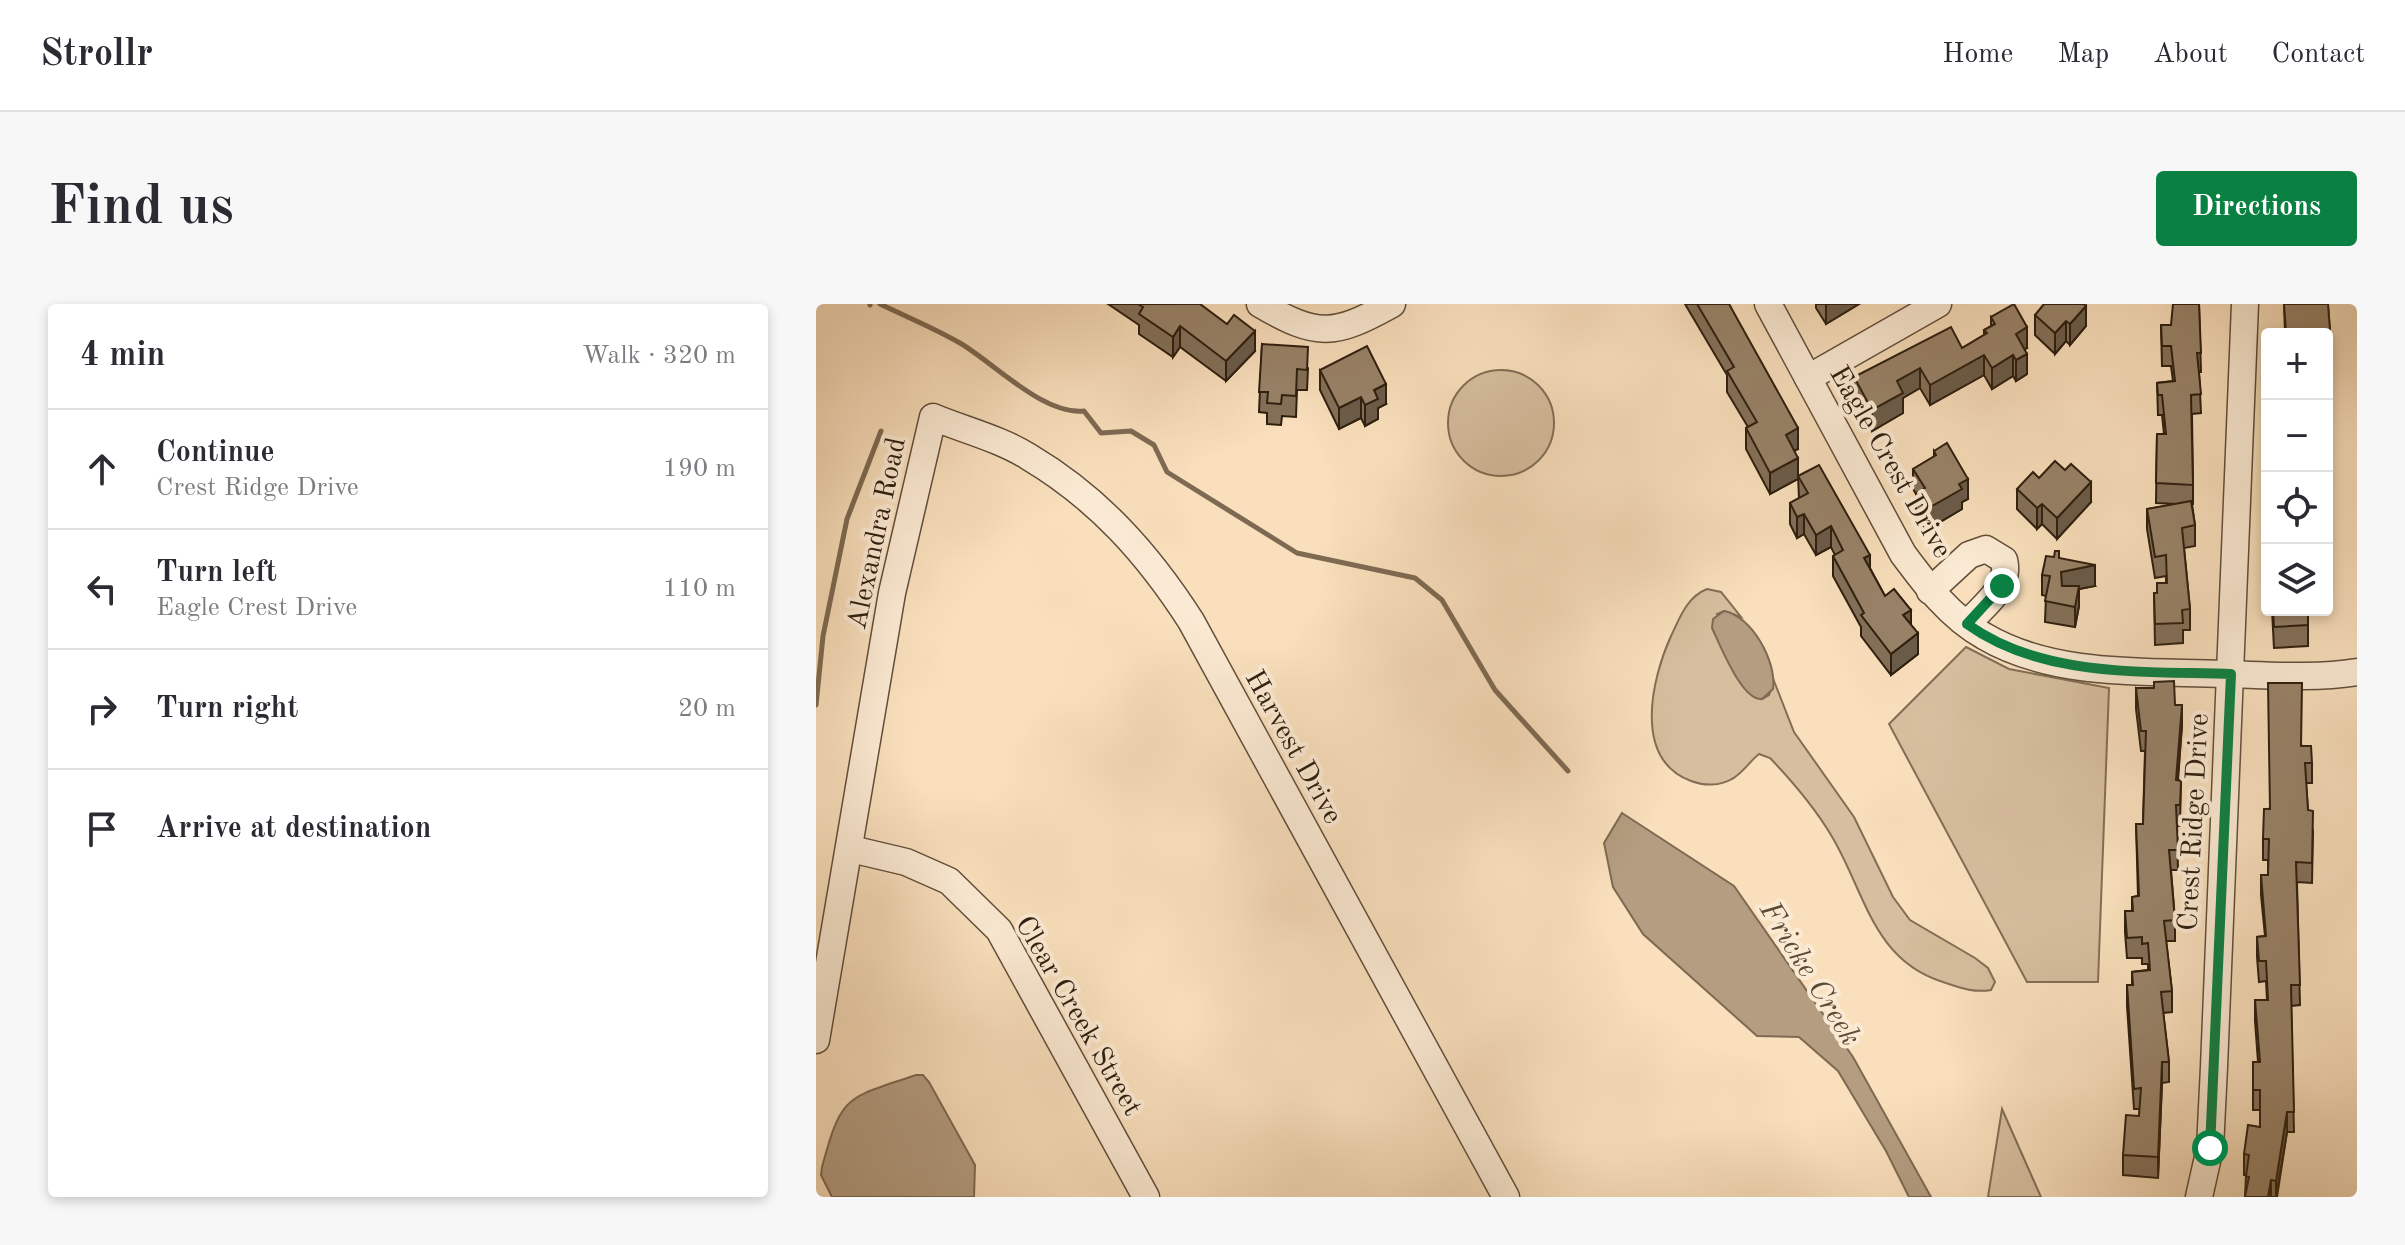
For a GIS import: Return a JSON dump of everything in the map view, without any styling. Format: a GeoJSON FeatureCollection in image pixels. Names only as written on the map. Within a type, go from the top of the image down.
{"type":"FeatureCollection","features":[{"type":"Feature","properties":{"kind":"street"},"geometry":{"type":"LineString","coordinates":[[1260,304],[1301,327],[1321,330],[1344,327],[1392,304]]}},
{"type":"Feature","properties":{"kind":"street","name":"Eagle Crest Drive"},"geometry":{"type":"LineString","coordinates":[[1768,304],[1903,554],[1930,591],[1985,637],[2029,656],[2074,665],[2231,674],[2357,672]]}},
{"type":"Feature","properties":{"kind":"street"},"geometry":{"type":"LineString","coordinates":[[1808,378],[1938,304]]}},
{"type":"Feature","properties":{"kind":"street","name":"Crest Ridge Drive"},"geometry":{"type":"LineString","coordinates":[[2199,1197],[2210,1148],[2245,304]]}},
{"type":"Feature","properties":{"kind":"street","name":"Alexandra Road"},"geometry":{"type":"LineString","coordinates":[[816,1040],[851,849],[892,593],[933,417]]}},
{"type":"Feature","properties":{"kind":"street","name":"Harvest Drive"},"geometry":{"type":"LineString","coordinates":[[933,417],[1028,455],[1106,512],[1161,574],[1191,621],[1506,1197]]}},
{"type":"Feature","properties":{"kind":"street"},"geometry":{"type":"LineString","coordinates":[[1930,591],[1969,555],[1986,549],[2004,560],[2007,573],[2002,586],[1967,624]]}},
{"type":"Feature","properties":{"kind":"street","name":"Clear Creek Street"},"geometry":{"type":"LineString","coordinates":[[851,849],[906,862],[949,881],[999,930],[1146,1197]]}},
{"type":"Feature","properties":{"kind":"shaded area"},"geometry":{"type":"Polygon","coordinates":[[[1501,370],[1521,374],[1538,386],[1550,403],[1554,423],[1550,443],[1538,460],[1521,472],[1501,476],[1481,472],[1464,460],[1452,443],[1448,423],[1452,403],[1464,386],[1481,374],[1501,370]]]}},
{"type":"Feature","properties":{"kind":"shaded area"},"geometry":{"type":"Polygon","coordinates":[[[1707,589],[1721,592],[1741,617],[1724,611],[1717,614],[1762,699],[1769,695],[1774,681],[1794,732],[1854,817],[1893,897],[1910,920],[1988,968],[1995,982],[1991,990],[1973,990],[1943,982],[1919,972],[1900,958],[1873,921],[1825,825],[1770,758],[1759,754],[1732,779],[1707,784],[1691,781],[1672,770],[1660,755],[1652,716],[1658,673],[1681,615],[1694,597],[1707,589]]]}},
{"type":"Feature","properties":{"kind":"shaded area"},"geometry":{"type":"Polygon","coordinates":[[[1724,611],[1753,631],[1767,654],[1773,689],[1762,699],[1754,697],[1740,682],[1712,628],[1713,619],[1724,611]]]}},
{"type":"Feature","properties":{"kind":"shaded area"},"geometry":{"type":"Polygon","coordinates":[[[1966,647],[2009,669],[2109,688],[2098,982],[2027,982],[1889,724],[1966,647]]]}},
{"type":"Feature","properties":{"kind":"shaded area"},"geometry":{"type":"Polygon","coordinates":[[[1622,813],[1734,886],[1853,1057],[1931,1197],[1909,1197],[1886,1151],[1838,1071],[1799,1037],[1757,1036],[1643,934],[1613,887],[1604,843],[1622,813]]]}},
{"type":"Feature","properties":{"kind":"shaded area"},"geometry":{"type":"Polygon","coordinates":[[[923,1075],[929,1082],[975,1165],[974,1197],[832,1197],[821,1175],[835,1125],[842,1112],[861,1095],[923,1075]]]}},
{"type":"Feature","properties":{"kind":"shaded area"},"geometry":{"type":"Polygon","coordinates":[[[2002,1109],[2041,1197],[1988,1197],[2002,1109]]]}},
{"type":"Feature","properties":{"kind":"building"},"geometry":{"type":"Polygon","coordinates":[[[1138,304],[1200,304],[1227,324],[1234,315],[1255,331],[1226,361],[1180,326],[1173,337],[1139,314],[1143,307],[1138,304]]]}},
{"type":"Feature","properties":{"kind":"building"},"geometry":{"type":"Polygon","coordinates":[[[1697,304],[1729,304],[1798,428],[1786,435],[1798,458],[1770,473],[1746,428],[1757,422],[1727,371],[1734,367],[1697,304]]]}},
{"type":"Feature","properties":{"kind":"building"},"geometry":{"type":"Polygon","coordinates":[[[2014,304],[2027,327],[2016,334],[2027,354],[2016,360],[2013,355],[1992,368],[1984,355],[1930,385],[1920,368],[1897,381],[1903,393],[1872,410],[1854,377],[1951,327],[1962,348],[1987,333],[1984,330],[1995,324],[1991,317],[2014,304]]]}},
{"type":"Feature","properties":{"kind":"building"},"geometry":{"type":"Polygon","coordinates":[[[2044,304],[2086,306],[2070,324],[2066,321],[2055,333],[2035,315],[2044,304]]]}},
{"type":"Feature","properties":{"kind":"building"},"geometry":{"type":"Polygon","coordinates":[[[2173,304],[2199,304],[2201,353],[2197,353],[2201,394],[2191,395],[2193,485],[2156,483],[2157,434],[2166,434],[2162,395],[2158,395],[2157,383],[2175,381],[2171,346],[2162,346],[2161,325],[2171,325],[2173,304]]]}},
{"type":"Feature","properties":{"kind":"building"},"geometry":{"type":"Polygon","coordinates":[[[2284,304],[2328,304],[2330,328],[2286,328],[2284,304]]]}},
{"type":"Feature","properties":{"kind":"building"},"geometry":{"type":"Polygon","coordinates":[[[1262,344],[1308,347],[1307,370],[1297,369],[1296,396],[1282,395],[1281,404],[1267,403],[1268,392],[1259,392],[1262,344]]]}},
{"type":"Feature","properties":{"kind":"building"},"geometry":{"type":"Polygon","coordinates":[[[1367,346],[1386,384],[1374,390],[1378,399],[1365,405],[1361,397],[1339,408],[1320,370],[1367,346]]]}},
{"type":"Feature","properties":{"kind":"building"},"geometry":{"type":"Polygon","coordinates":[[[1947,443],[1968,479],[1959,484],[1962,489],[1925,510],[1916,493],[1925,488],[1913,469],[1936,455],[1934,451],[1947,443]]]}},
{"type":"Feature","properties":{"kind":"building"},"geometry":{"type":"Polygon","coordinates":[[[2055,461],[2065,470],[2071,464],[2091,482],[2057,518],[2042,504],[2037,508],[2017,489],[2033,472],[2039,478],[2055,461]]]}},
{"type":"Feature","properties":{"kind":"building"},"geometry":{"type":"Polygon","coordinates":[[[1819,465],[1870,555],[1864,558],[1885,596],[1894,589],[1911,610],[1903,615],[1918,633],[1891,654],[1861,615],[1864,613],[1833,556],[1843,550],[1831,526],[1816,535],[1804,514],[1797,517],[1790,503],[1808,493],[1798,476],[1819,465]]]}},
{"type":"Feature","properties":{"kind":"building"},"geometry":{"type":"Polygon","coordinates":[[[2191,501],[2195,525],[2182,528],[2190,609],[2182,610],[2183,623],[2155,624],[2154,593],[2157,593],[2157,583],[2167,583],[2166,555],[2155,557],[2147,509],[2191,501]]]}},
{"type":"Feature","properties":{"kind":"building"},"geometry":{"type":"Polygon","coordinates":[[[2055,551],[2059,551],[2059,558],[2095,565],[2061,572],[2062,586],[2079,586],[2075,607],[2045,601],[2050,576],[2042,575],[2046,556],[2054,557],[2055,551]]]}},
{"type":"Feature","properties":{"kind":"building"},"geometry":{"type":"Polygon","coordinates":[[[2273,616],[2308,616],[2308,625],[2274,627],[2273,616]]]}},
{"type":"Feature","properties":{"kind":"building"},"geometry":{"type":"Polygon","coordinates":[[[2174,681],[2175,705],[2182,705],[2176,780],[2181,781],[2180,805],[2176,805],[2178,850],[2169,850],[2175,920],[2164,921],[2172,991],[2161,992],[2169,1062],[2162,1062],[2158,1157],[2123,1155],[2126,1115],[2139,1116],[2141,1088],[2134,1089],[2127,985],[2133,985],[2132,972],[2150,970],[2148,943],[2142,944],[2142,937],[2127,938],[2125,911],[2133,911],[2132,897],[2139,896],[2136,824],[2143,824],[2146,731],[2141,731],[2136,688],[2154,688],[2154,682],[2174,681]]]}},
{"type":"Feature","properties":{"kind":"building"},"geometry":{"type":"Polygon","coordinates":[[[2268,683],[2302,683],[2301,746],[2311,746],[2312,763],[2305,763],[2308,810],[2313,811],[2312,863],[2296,862],[2300,985],[2291,985],[2294,1112],[2287,1112],[2276,1181],[2271,1180],[2268,1197],[2245,1197],[2249,1177],[2246,1176],[2249,1155],[2244,1154],[2248,1125],[2260,1127],[2260,1090],[2253,1090],[2253,1062],[2260,1062],[2255,1000],[2268,1000],[2266,961],[2259,961],[2257,937],[2266,936],[2261,875],[2268,875],[2269,839],[2263,839],[2264,809],[2270,809],[2268,683]]]}},
{"type":"Feature","properties":{"kind":"waterway","name":"Fricke Creek"},"geometry":{"type":"LineString","coordinates":[[880,304],[960,343],[1036,397],[1068,410],[1084,411],[1101,433],[1131,431],[1154,445],[1167,472],[1297,553],[1415,578],[1442,600],[1495,690],[1568,771]]}},
{"type":"Feature","properties":{"kind":"waterway"},"geometry":{"type":"LineString","coordinates":[[816,705],[823,636],[847,519],[881,431]]}},
{"type":"Feature","properties":{"kind":"route"},"geometry":{"type":"LineString","coordinates":[[2002,586],[1967,624],[1985,637],[2029,656],[2074,665],[2127,670],[2231,674],[2221,841],[2210,1148]]}}]}
